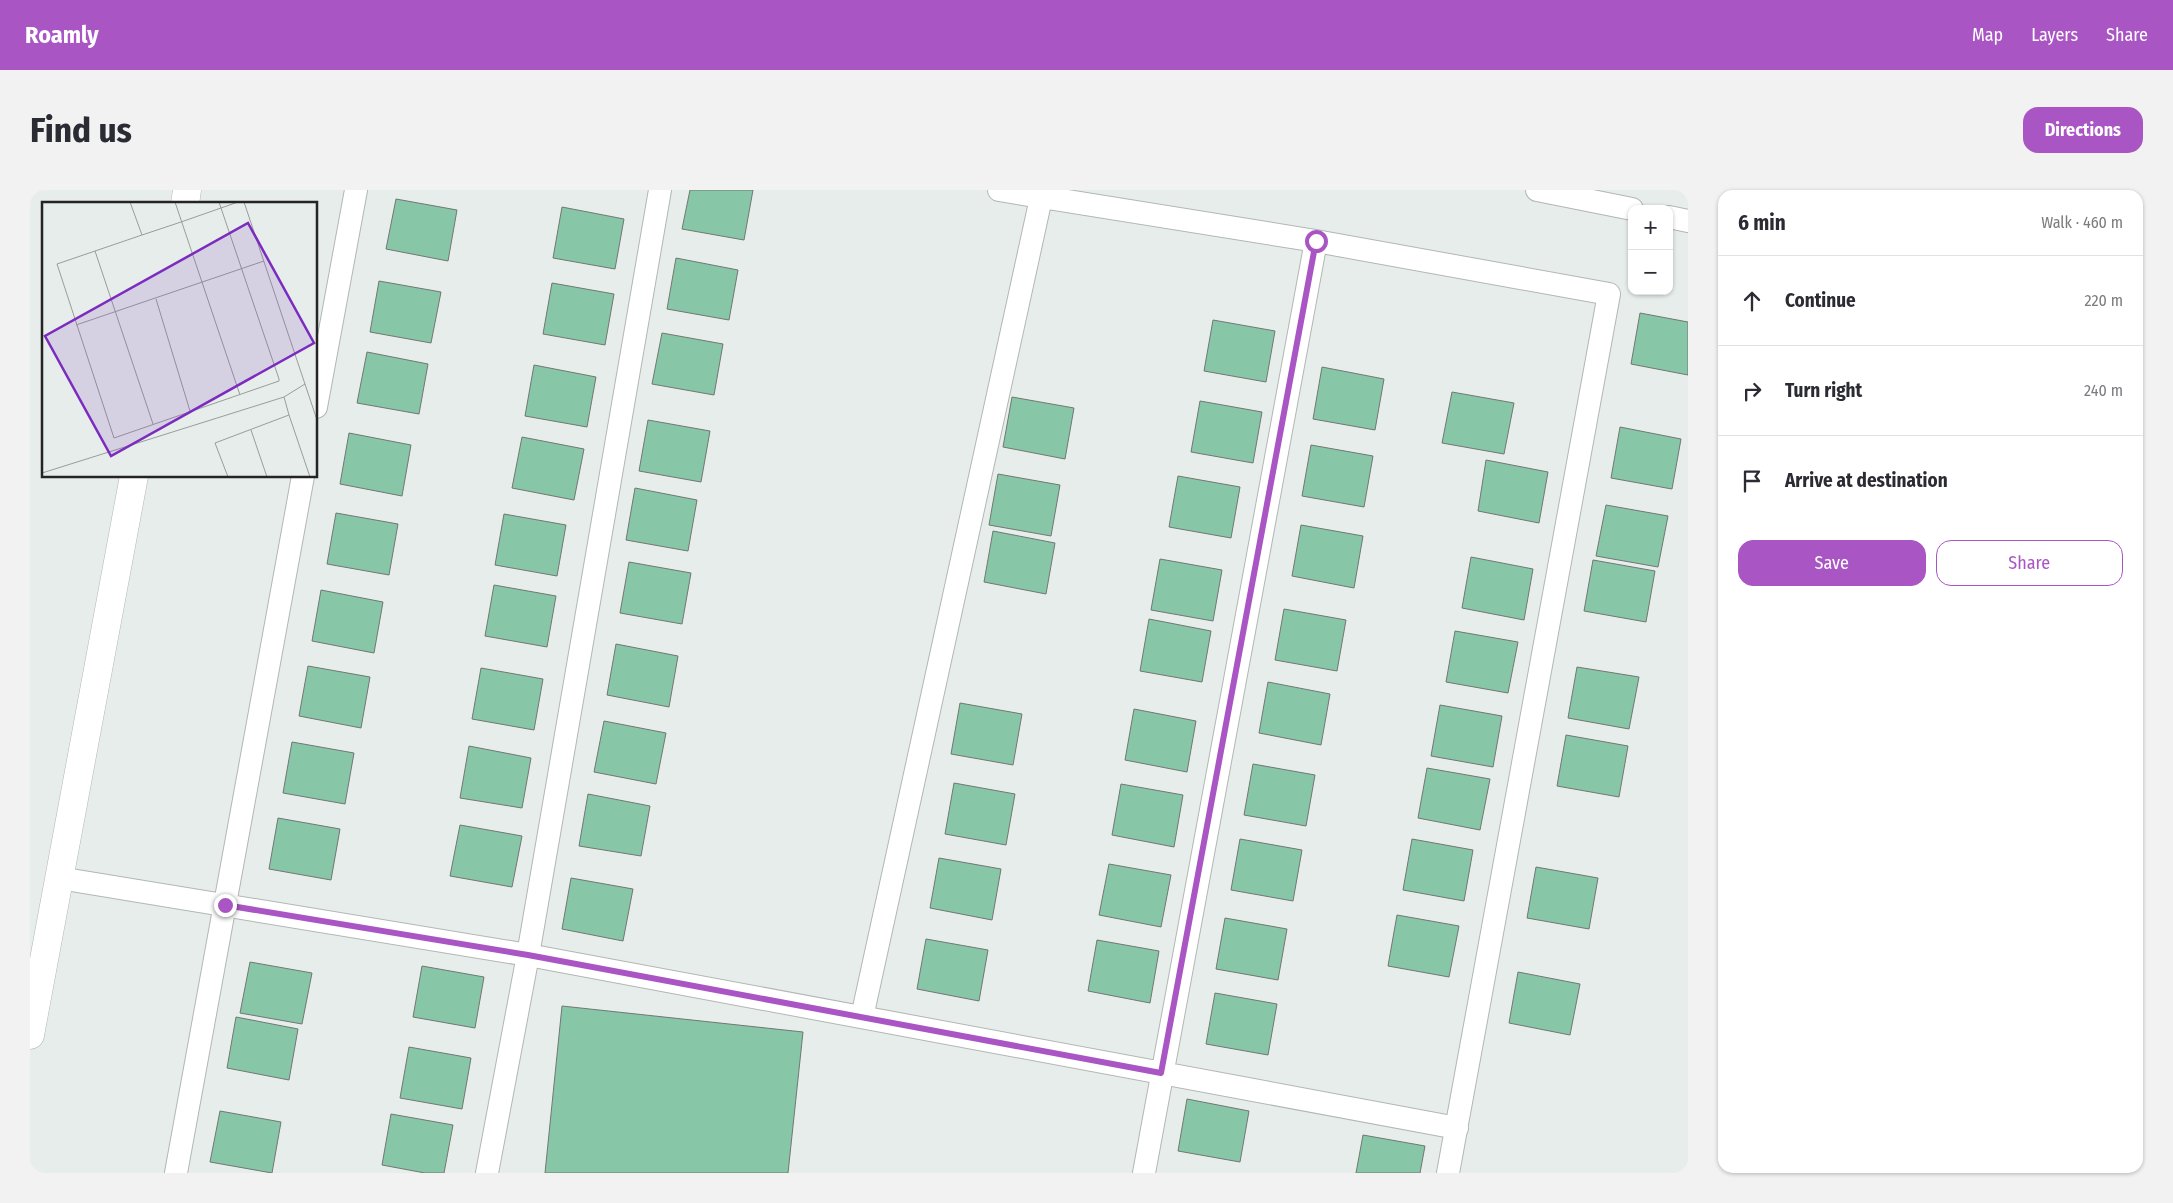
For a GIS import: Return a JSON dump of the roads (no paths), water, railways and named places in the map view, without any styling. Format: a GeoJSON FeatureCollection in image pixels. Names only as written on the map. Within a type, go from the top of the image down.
{"type":"FeatureCollection","features":[{"type":"Feature","properties":{"kind":"street"},"geometry":{"type":"LineString","coordinates":[[318,396],[356,190]]}},
{"type":"Feature","properties":{"kind":"street"},"geometry":{"type":"LineString","coordinates":[[487,1173],[528,955],[660,190]]}},
{"type":"Feature","properties":{"kind":"street"},"geometry":{"type":"LineString","coordinates":[[999,190],[1316,241],[1609,294],[1448,1173]]}},
{"type":"Feature","properties":{"kind":"street"},"geometry":{"type":"LineString","coordinates":[[1537,190],[1628,208]]}},
{"type":"Feature","properties":{"kind":"street"},"geometry":{"type":"LineString","coordinates":[[862,1017],[1041,198]]}},
{"type":"Feature","properties":{"kind":"street"},"geometry":{"type":"LineString","coordinates":[[1673,218],[1688,221]]}},
{"type":"Feature","properties":{"kind":"street"},"geometry":{"type":"LineString","coordinates":[[1144,1173],[1316,241]]}},
{"type":"Feature","properties":{"kind":"street"},"geometry":{"type":"LineString","coordinates":[[30,1036],[134,478]]}},
{"type":"Feature","properties":{"kind":"street"},"geometry":{"type":"LineString","coordinates":[[176,1173],[304,478]]}},
{"type":"Feature","properties":{"kind":"street"},"geometry":{"type":"LineString","coordinates":[[59,878],[528,955],[1457,1128]]}}]}
